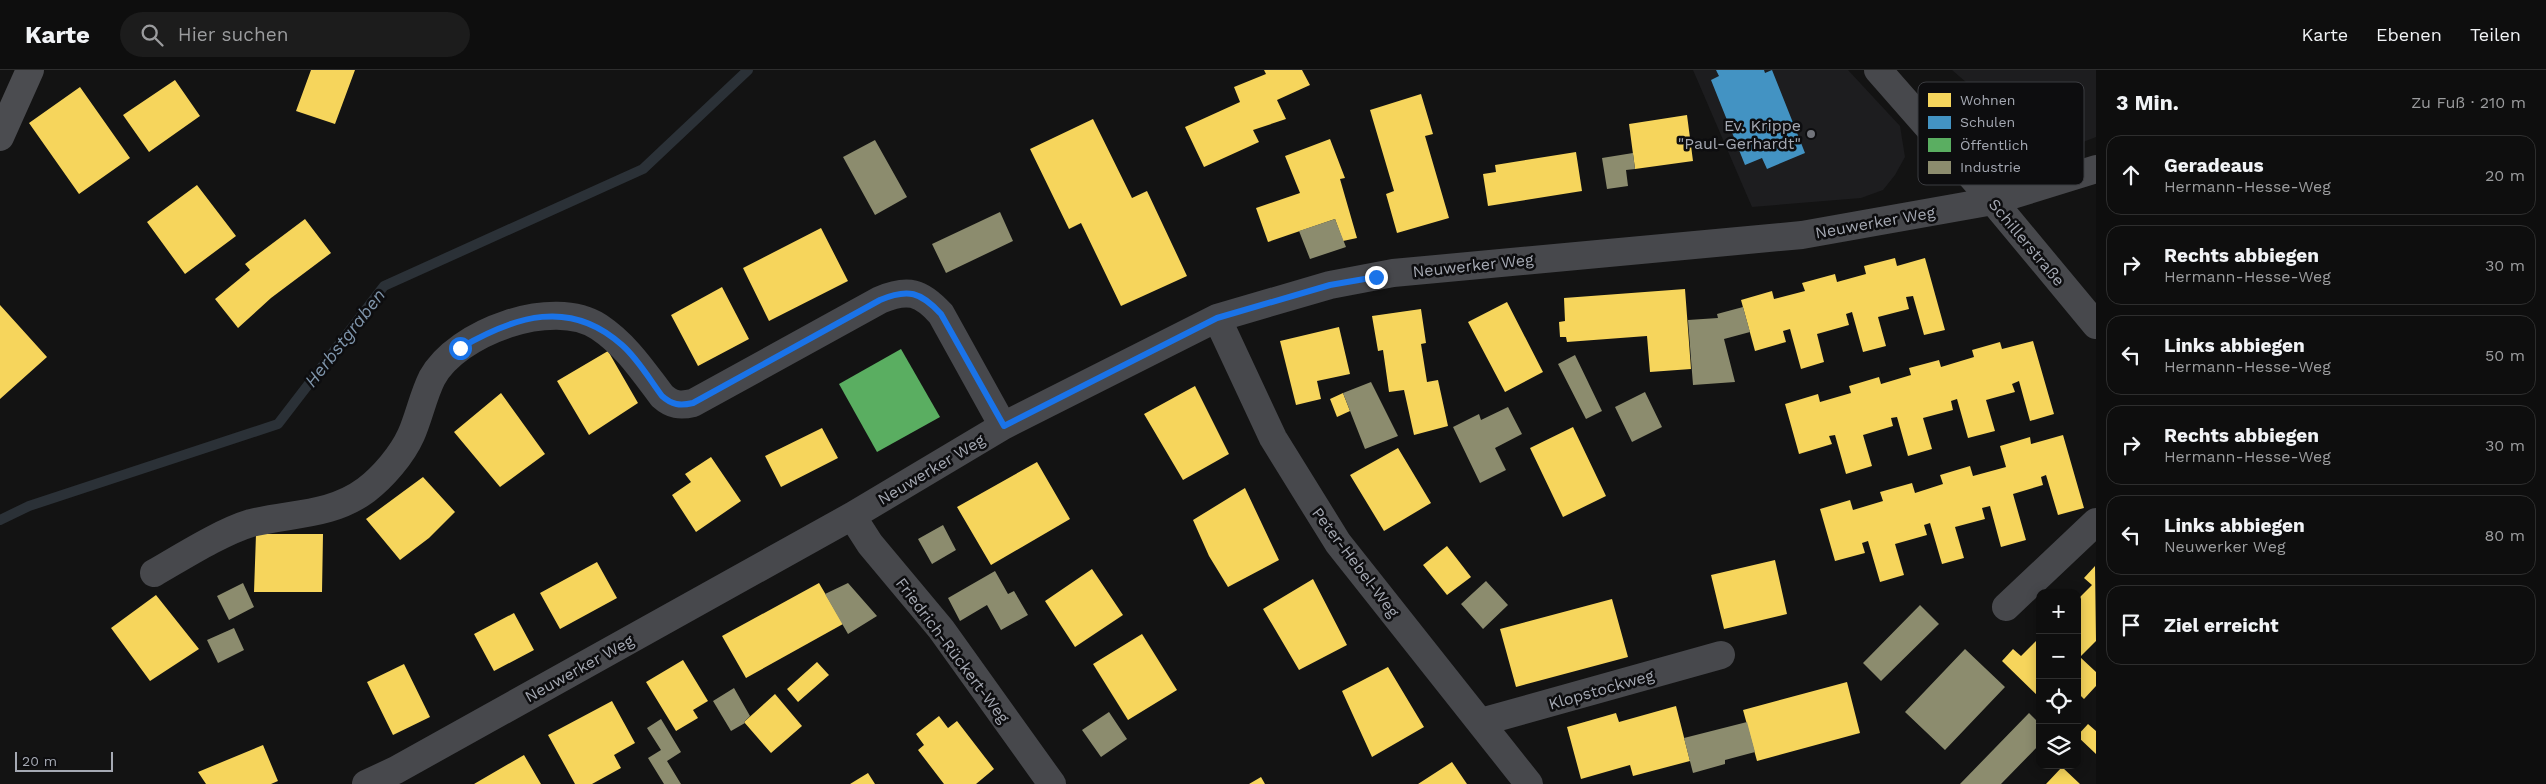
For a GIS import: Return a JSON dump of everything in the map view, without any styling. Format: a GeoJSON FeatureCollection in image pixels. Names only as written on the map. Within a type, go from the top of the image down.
{"type":"FeatureCollection","features":[{"type":"Feature","properties":{"kind":"street"},"geometry":{"type":"LineString","coordinates":[[0,138],[30,70]]}},
{"type":"Feature","properties":{"kind":"street","name":"Schillerstraße"},"geometry":{"type":"LineString","coordinates":[[1878,70],[1918,116]]}},
{"type":"Feature","properties":{"kind":"street","name":"Neuwerker Weg"},"geometry":{"type":"LineString","coordinates":[[2084,173],[2096,169]]}},
{"type":"Feature","properties":{"kind":"street","name":"Schillerstraße"},"geometry":{"type":"LineString","coordinates":[[1979,185],[2096,325]]}},
{"type":"Feature","properties":{"kind":"street","name":"Neuwerker Weg"},"geometry":{"type":"LineString","coordinates":[[366,784],[404,765],[852,516],[1004,426],[1217,318],[1330,285],[1393,273],[1802,235],[1993,201],[2044,185]]}},
{"type":"Feature","properties":{"kind":"street"},"geometry":{"type":"LineString","coordinates":[[154,573],[250,524],[317,513],[344,504],[367,489],[396,459],[411,436],[432,378],[445,360],[460,348],[486,333],[514,323],[544,316],[573,317],[597,326],[623,346],[662,396],[670,402],[681,406],[693,403],[880,300],[896,294],[919,296],[928,300],[941,314],[1004,426]]}},
{"type":"Feature","properties":{"kind":"street","name":"Peter-Hebel-Weg"},"geometry":{"type":"LineString","coordinates":[[1217,318],[1273,438],[1316,510],[1338,542],[1529,784]]}},
{"type":"Feature","properties":{"kind":"street","name":"Friedrich-Rückert-Weg"},"geometry":{"type":"LineString","coordinates":[[852,516],[870,544],[941,629],[1052,784]]}},
{"type":"Feature","properties":{"kind":"street"},"geometry":{"type":"LineString","coordinates":[[2006,607],[2096,522]]}},
{"type":"Feature","properties":{"kind":"street","name":"Klopstockweg"},"geometry":{"type":"LineString","coordinates":[[1481,722],[1721,655]]}},
{"type":"Feature","properties":{"kind":"shaded area","name":"Ev. Krippe \"Paul-Gerhardt\""},"geometry":{"type":"Polygon","coordinates":[[[1693,70],[1848,70],[1900,126],[1905,157],[1895,175],[1883,190],[1861,198],[1752,207],[1693,70]]]}},
{"type":"Feature","properties":{"kind":"shaded area"},"geometry":{"type":"Polygon","coordinates":[[[1952,70],[2096,70],[2096,137],[2084,142],[2084,82],[1966,82],[1952,70]]]}},
{"type":"Feature","properties":{"kind":"building: Wohnen"},"geometry":{"type":"Polygon","coordinates":[[[311,70],[355,70],[335,124],[296,111],[311,70]]]}},
{"type":"Feature","properties":{"kind":"building: Wohnen"},"geometry":{"type":"Polygon","coordinates":[[[1264,70],[1302,70],[1310,85],[1277,100],[1286,119],[1253,130],[1259,142],[1204,167],[1185,127],[1240,102],[1234,87],[1266,74],[1264,70]]]}},
{"type":"Feature","properties":{"kind":"building: Wohnen"},"geometry":{"type":"Polygon","coordinates":[[[175,80],[200,116],[149,152],[123,115],[175,80]]]}},
{"type":"Feature","properties":{"kind":"building: Wohnen"},"geometry":{"type":"Polygon","coordinates":[[[80,87],[130,158],[79,194],[29,123],[80,87]]]}},
{"type":"Feature","properties":{"kind":"building: Wohnen"},"geometry":{"type":"Polygon","coordinates":[[[1421,94],[1433,134],[1425,136],[1449,218],[1397,233],[1386,194],[1394,191],[1370,110],[1421,94]]]}},
{"type":"Feature","properties":{"kind":"building: Wohnen"},"geometry":{"type":"Polygon","coordinates":[[[1687,115],[1693,161],[1635,169],[1629,124],[1687,115]]]}},
{"type":"Feature","properties":{"kind":"building: Wohnen"},"geometry":{"type":"Polygon","coordinates":[[[1093,119],[1132,198],[1147,191],[1187,276],[1121,306],[1081,223],[1069,229],[1030,149],[1093,119]]]}},
{"type":"Feature","properties":{"kind":"building: Wohnen"},"geometry":{"type":"Polygon","coordinates":[[[1330,139],[1345,178],[1340,179],[1357,238],[1343,241],[1335,219],[1268,242],[1256,208],[1300,193],[1285,156],[1330,139]]]}},
{"type":"Feature","properties":{"kind":"building: Wohnen"},"geometry":{"type":"Polygon","coordinates":[[[1576,152],[1582,191],[1488,206],[1483,174],[1496,172],[1495,165],[1576,152]]]}},
{"type":"Feature","properties":{"kind":"building: Wohnen"},"geometry":{"type":"Polygon","coordinates":[[[197,185],[236,236],[185,274],[147,222],[197,185]]]}},
{"type":"Feature","properties":{"kind":"building: Wohnen"},"geometry":{"type":"Polygon","coordinates":[[[305,219],[331,253],[271,298],[238,328],[215,299],[250,270],[245,264],[305,219]]]}},
{"type":"Feature","properties":{"kind":"building: Wohnen"},"geometry":{"type":"Polygon","coordinates":[[[821,228],[848,281],[769,321],[743,268],[821,228]]]}},
{"type":"Feature","properties":{"kind":"building: Wohnen"},"geometry":{"type":"Polygon","coordinates":[[[1895,258],[1897,266],[1925,258],[1945,330],[1924,335],[1913,296],[1906,297],[1909,309],[1878,317],[1886,346],[1863,352],[1852,312],[1846,314],[1849,325],[1817,334],[1824,362],[1801,369],[1790,329],[1783,331],[1786,342],[1755,351],[1741,300],[1772,291],[1774,299],[1805,291],[1802,283],[1835,274],[1837,282],[1866,274],[1864,266],[1895,258]]]}},
{"type":"Feature","properties":{"kind":"building: Wohnen"},"geometry":{"type":"Polygon","coordinates":[[[722,287],[749,339],[698,366],[671,315],[722,287]]]}},
{"type":"Feature","properties":{"kind":"building: Wohnen"},"geometry":{"type":"Polygon","coordinates":[[[1685,289],[1691,369],[1650,372],[1647,336],[1567,342],[1566,337],[1560,337],[1559,322],[1565,321],[1564,298],[1685,289]]]}},
{"type":"Feature","properties":{"kind":"building: Wohnen"},"geometry":{"type":"Polygon","coordinates":[[[1507,302],[1543,372],[1505,392],[1468,322],[1507,302]]]}},
{"type":"Feature","properties":{"kind":"building: Wohnen"},"geometry":{"type":"Polygon","coordinates":[[[0,305],[47,357],[0,399],[0,305]]]}},
{"type":"Feature","properties":{"kind":"building: Wohnen"},"geometry":{"type":"Polygon","coordinates":[[[1421,309],[1426,343],[1421,344],[1427,382],[1438,380],[1448,426],[1414,435],[1404,390],[1389,392],[1383,350],[1378,351],[1372,316],[1421,309]]]}},
{"type":"Feature","properties":{"kind":"building: Wohnen"},"geometry":{"type":"Polygon","coordinates":[[[1339,327],[1350,374],[1317,381],[1321,399],[1296,405],[1280,341],[1339,327]]]}},
{"type":"Feature","properties":{"kind":"building: Wohnen"},"geometry":{"type":"Polygon","coordinates":[[[2033,341],[2054,414],[2030,421],[2019,381],[2012,384],[2015,392],[1986,400],[1995,431],[1968,438],[1957,399],[1951,401],[1953,410],[1923,418],[1932,449],[1908,456],[1897,417],[1891,418],[1893,426],[1863,435],[1872,466],[1846,474],[1835,435],[1829,436],[1832,444],[1799,454],[1785,404],[1818,394],[1820,402],[1851,393],[1849,386],[1879,377],[1881,384],[1911,375],[1909,368],[1939,360],[1941,367],[1974,357],[1972,350],[2000,342],[2002,349],[2033,341]]]}},
{"type":"Feature","properties":{"kind":"building: Wohnen"},"geometry":{"type":"Polygon","coordinates":[[[608,351],[638,403],[589,435],[557,381],[608,351]]]}},
{"type":"Feature","properties":{"kind":"building: Wohnen"},"geometry":{"type":"Polygon","coordinates":[[[1195,386],[1229,454],[1183,480],[1144,414],[1195,386]]]}},
{"type":"Feature","properties":{"kind":"building: Wohnen"},"geometry":{"type":"Polygon","coordinates":[[[501,393],[545,454],[500,487],[454,432],[501,393]]]}},
{"type":"Feature","properties":{"kind":"building: Wohnen"},"geometry":{"type":"Polygon","coordinates":[[[1343,393],[1350,411],[1337,417],[1330,399],[1343,393]]]}},
{"type":"Feature","properties":{"kind":"building: Wohnen"},"geometry":{"type":"Polygon","coordinates":[[[1573,427],[1606,496],[1563,517],[1530,448],[1573,427]]]}},
{"type":"Feature","properties":{"kind":"building: Wohnen"},"geometry":{"type":"Polygon","coordinates":[[[822,428],[838,458],[781,487],[765,456],[822,428]]]}},
{"type":"Feature","properties":{"kind":"building: Wohnen"},"geometry":{"type":"Polygon","coordinates":[[[2063,435],[2084,508],[2058,515],[2046,475],[2041,477],[2043,485],[2013,494],[2026,540],[2001,547],[1990,506],[1982,508],[1985,519],[1955,527],[1964,558],[1942,564],[1930,523],[1924,525],[1927,535],[1895,544],[1904,575],[1880,582],[1868,541],[1862,543],[1865,553],[1835,561],[1820,509],[1850,500],[1853,510],[1883,501],[1880,492],[1912,483],[1915,493],[1943,484],[1940,475],[1970,466],[1973,476],[2006,467],[2000,446],[2030,437],[2031,444],[2063,435]]]}},
{"type":"Feature","properties":{"kind":"building: Wohnen"},"geometry":{"type":"Polygon","coordinates":[[[1398,448],[1431,503],[1384,531],[1350,475],[1398,448]]]}},
{"type":"Feature","properties":{"kind":"building: Wohnen"},"geometry":{"type":"Polygon","coordinates":[[[711,457],[741,501],[696,532],[672,495],[691,482],[685,474],[711,457]]]}},
{"type":"Feature","properties":{"kind":"building: Wohnen"},"geometry":{"type":"Polygon","coordinates":[[[1037,462],[1070,519],[991,565],[957,507],[1037,462]]]}},
{"type":"Feature","properties":{"kind":"building: Wohnen"},"geometry":{"type":"Polygon","coordinates":[[[423,477],[455,512],[429,538],[400,560],[366,519],[423,477]]]}},
{"type":"Feature","properties":{"kind":"building: Wohnen"},"geometry":{"type":"Polygon","coordinates":[[[1245,488],[1279,560],[1228,587],[1209,556],[1193,520],[1245,488]]]}},
{"type":"Feature","properties":{"kind":"building: Wohnen"},"geometry":{"type":"Polygon","coordinates":[[[256,534],[323,534],[322,592],[254,592],[256,534]]]}},
{"type":"Feature","properties":{"kind":"building: Wohnen"},"geometry":{"type":"Polygon","coordinates":[[[1447,546],[1471,577],[1447,595],[1423,565],[1447,546]]]}},
{"type":"Feature","properties":{"kind":"building: Wohnen"},"geometry":{"type":"Polygon","coordinates":[[[1775,560],[1787,614],[1724,629],[1711,575],[1775,560]]]}},
{"type":"Feature","properties":{"kind":"building: Wohnen"},"geometry":{"type":"Polygon","coordinates":[[[597,562],[617,598],[560,629],[540,593],[597,562]]]}},
{"type":"Feature","properties":{"kind":"building: Wohnen"},"geometry":{"type":"Polygon","coordinates":[[[2095,566],[2096,641],[2081,656],[2081,596],[2092,585],[2084,578],[2095,566]]]}},
{"type":"Feature","properties":{"kind":"building: Wohnen"},"geometry":{"type":"Polygon","coordinates":[[[1092,569],[1123,615],[1075,647],[1045,601],[1092,569]]]}},
{"type":"Feature","properties":{"kind":"building: Wohnen"},"geometry":{"type":"Polygon","coordinates":[[[1313,579],[1347,645],[1299,670],[1263,609],[1313,579]]]}},
{"type":"Feature","properties":{"kind":"building: Wohnen"},"geometry":{"type":"Polygon","coordinates":[[[819,583],[843,624],[746,678],[722,636],[819,583]]]}},
{"type":"Feature","properties":{"kind":"building: Wohnen"},"geometry":{"type":"Polygon","coordinates":[[[156,595],[199,649],[150,681],[111,628],[156,595]]]}},
{"type":"Feature","properties":{"kind":"building: Wohnen"},"geometry":{"type":"Polygon","coordinates":[[[1612,599],[1628,657],[1516,687],[1500,629],[1612,599]]]}},
{"type":"Feature","properties":{"kind":"building: Wohnen"},"geometry":{"type":"Polygon","coordinates":[[[514,613],[534,650],[494,671],[474,634],[514,613]]]}},
{"type":"Feature","properties":{"kind":"building: Wohnen"},"geometry":{"type":"Polygon","coordinates":[[[1142,634],[1177,690],[1128,720],[1093,664],[1142,634]]]}},
{"type":"Feature","properties":{"kind":"building: Wohnen"},"geometry":{"type":"Polygon","coordinates":[[[2036,641],[2036,694],[2002,661],[2013,649],[2021,656],[2036,641]]]}},
{"type":"Feature","properties":{"kind":"building: Wohnen"},"geometry":{"type":"Polygon","coordinates":[[[2081,658],[2096,672],[2096,686],[2084,699],[2081,696],[2081,658]]]}},
{"type":"Feature","properties":{"kind":"building: Wohnen"},"geometry":{"type":"Polygon","coordinates":[[[683,660],[708,701],[693,710],[698,718],[676,731],[646,682],[683,660]]]}},
{"type":"Feature","properties":{"kind":"building: Wohnen"},"geometry":{"type":"Polygon","coordinates":[[[817,662],[829,675],[798,702],[787,689],[817,662]]]}},
{"type":"Feature","properties":{"kind":"building: Wohnen"},"geometry":{"type":"Polygon","coordinates":[[[404,664],[430,717],[393,735],[367,682],[404,664]]]}},
{"type":"Feature","properties":{"kind":"building: Wohnen"},"geometry":{"type":"Polygon","coordinates":[[[1388,667],[1424,727],[1372,757],[1342,691],[1388,667]]]}},
{"type":"Feature","properties":{"kind":"building: Wohnen"},"geometry":{"type":"Polygon","coordinates":[[[1847,682],[1860,733],[1757,761],[1743,710],[1847,682]]]}},
{"type":"Feature","properties":{"kind":"building: Wohnen"},"geometry":{"type":"Polygon","coordinates":[[[775,694],[802,726],[771,753],[744,722],[775,694]]]}},
{"type":"Feature","properties":{"kind":"building: Wohnen"},"geometry":{"type":"Polygon","coordinates":[[[612,701],[635,743],[614,755],[621,768],[592,784],[575,784],[548,735],[612,701]]]}},
{"type":"Feature","properties":{"kind":"building: Wohnen"},"geometry":{"type":"Polygon","coordinates":[[[1676,706],[1690,761],[1633,776],[1630,765],[1581,779],[1567,727],[1616,713],[1619,722],[1676,706]]]}},
{"type":"Feature","properties":{"kind":"building: Wohnen"},"geometry":{"type":"Polygon","coordinates":[[[939,716],[948,728],[957,721],[994,769],[976,784],[944,784],[918,750],[924,745],[916,734],[939,716]]]}},
{"type":"Feature","properties":{"kind":"building: Wohnen"},"geometry":{"type":"Polygon","coordinates":[[[2088,724],[2096,731],[2096,754],[2081,740],[2081,732],[2088,724]]]}},
{"type":"Feature","properties":{"kind":"building: Wohnen"},"geometry":{"type":"Polygon","coordinates":[[[263,745],[278,781],[271,784],[206,784],[198,772],[263,745]]]}},
{"type":"Feature","properties":{"kind":"building: Wohnen"},"geometry":{"type":"Polygon","coordinates":[[[524,755],[541,784],[474,784],[524,755]]]}},
{"type":"Feature","properties":{"kind":"building: Wohnen"},"geometry":{"type":"Polygon","coordinates":[[[1452,762],[1467,784],[1418,784],[1452,762]]]}},
{"type":"Feature","properties":{"kind":"building: Wohnen"},"geometry":{"type":"Polygon","coordinates":[[[2060,769],[2064,769],[2080,784],[2046,784],[2060,769]]]}},
{"type":"Feature","properties":{"kind":"building: Wohnen"},"geometry":{"type":"Polygon","coordinates":[[[868,773],[875,784],[850,784],[868,773]]]}},
{"type":"Feature","properties":{"kind":"building: Wohnen"},"geometry":{"type":"Polygon","coordinates":[[[1261,777],[1265,784],[1249,784],[1261,777]]]}},
{"type":"Feature","properties":{"kind":"building: Schulen"},"geometry":{"type":"Polygon","coordinates":[[[1716,70],[1764,70],[1765,73],[1772,70],[1805,153],[1767,169],[1762,158],[1745,165],[1711,80],[1719,76],[1716,70]]]}},
{"type":"Feature","properties":{"kind":"building: Öffentlich"},"geometry":{"type":"Polygon","coordinates":[[[901,349],[940,417],[877,452],[839,384],[901,349]]]}},
{"type":"Feature","properties":{"kind":"building: Industrie"},"geometry":{"type":"Polygon","coordinates":[[[875,140],[907,197],[875,215],[843,157],[875,140]]]}},
{"type":"Feature","properties":{"kind":"building: Industrie"},"geometry":{"type":"Polygon","coordinates":[[[1633,153],[1635,169],[1626,170],[1628,186],[1607,189],[1602,158],[1633,153]]]}},
{"type":"Feature","properties":{"kind":"building: Industrie"},"geometry":{"type":"Polygon","coordinates":[[[1000,212],[1013,241],[946,273],[932,244],[1000,212]]]}},
{"type":"Feature","properties":{"kind":"building: Industrie"},"geometry":{"type":"Polygon","coordinates":[[[1335,219],[1346,247],[1310,259],[1299,231],[1335,219]]]}},
{"type":"Feature","properties":{"kind":"building: Industrie"},"geometry":{"type":"Polygon","coordinates":[[[1743,307],[1750,332],[1724,339],[1735,382],[1693,385],[1688,320],[1718,318],[1717,314],[1743,307]]]}},
{"type":"Feature","properties":{"kind":"building: Industrie"},"geometry":{"type":"Polygon","coordinates":[[[1575,355],[1602,411],[1586,419],[1558,364],[1575,355]]]}},
{"type":"Feature","properties":{"kind":"building: Industrie"},"geometry":{"type":"Polygon","coordinates":[[[1371,382],[1398,436],[1365,449],[1343,393],[1371,382]]]}},
{"type":"Feature","properties":{"kind":"building: Industrie"},"geometry":{"type":"Polygon","coordinates":[[[1645,392],[1662,427],[1632,442],[1615,407],[1645,392]]]}},
{"type":"Feature","properties":{"kind":"building: Industrie"},"geometry":{"type":"Polygon","coordinates":[[[1508,407],[1522,434],[1495,448],[1506,470],[1480,483],[1453,427],[1479,414],[1481,420],[1508,407]]]}},
{"type":"Feature","properties":{"kind":"building: Industrie"},"geometry":{"type":"Polygon","coordinates":[[[943,525],[956,550],[932,564],[918,539],[943,525]]]}},
{"type":"Feature","properties":{"kind":"building: Industrie"},"geometry":{"type":"Polygon","coordinates":[[[995,571],[1008,594],[1014,591],[1028,615],[1001,630],[987,605],[960,621],[948,598],[995,571]]]}},
{"type":"Feature","properties":{"kind":"building: Industrie"},"geometry":{"type":"Polygon","coordinates":[[[1486,581],[1508,605],[1483,629],[1461,604],[1486,581]]]}},
{"type":"Feature","properties":{"kind":"building: Industrie"},"geometry":{"type":"Polygon","coordinates":[[[243,583],[254,607],[229,620],[217,596],[243,583]]]}},
{"type":"Feature","properties":{"kind":"building: Industrie"},"geometry":{"type":"Polygon","coordinates":[[[848,583],[877,616],[848,634],[825,594],[848,583]]]}},
{"type":"Feature","properties":{"kind":"building: Industrie"},"geometry":{"type":"Polygon","coordinates":[[[1920,605],[1939,624],[1881,681],[1863,663],[1920,605]]]}},
{"type":"Feature","properties":{"kind":"building: Industrie"},"geometry":{"type":"Polygon","coordinates":[[[234,628],[244,650],[218,663],[207,640],[234,628]]]}},
{"type":"Feature","properties":{"kind":"building: Industrie"},"geometry":{"type":"Polygon","coordinates":[[[1965,649],[2005,687],[1945,750],[1905,712],[1965,649]]]}},
{"type":"Feature","properties":{"kind":"building: Industrie"},"geometry":{"type":"Polygon","coordinates":[[[734,688],[750,716],[745,723],[731,731],[713,701],[734,688]]]}},
{"type":"Feature","properties":{"kind":"building: Industrie"},"geometry":{"type":"Polygon","coordinates":[[[1109,712],[1127,739],[1101,757],[1082,730],[1109,712]]]}},
{"type":"Feature","properties":{"kind":"building: Industrie"},"geometry":{"type":"Polygon","coordinates":[[[2029,713],[2036,720],[2036,748],[2001,784],[1960,784],[2029,713]]]}},
{"type":"Feature","properties":{"kind":"building: Industrie"},"geometry":{"type":"Polygon","coordinates":[[[661,719],[681,752],[667,761],[681,784],[664,784],[648,758],[661,750],[647,728],[661,719]]]}},
{"type":"Feature","properties":{"kind":"building: Industrie"},"geometry":{"type":"Polygon","coordinates":[[[1747,722],[1755,752],[1725,760],[1725,764],[1693,773],[1684,738],[1747,722]]]}},
{"type":"Feature","properties":{"kind":"waterway","name":"Herbstgraben"},"geometry":{"type":"LineString","coordinates":[[0,520],[29,506],[278,424],[384,286],[643,169],[748,70]]}},
{"type":"Feature","properties":{"kind":"place","name":"Ev. Krippe \"Paul-Gerhardt\""},"geometry":{"type":"Point","coordinates":[1811,134]}},
{"type":"Feature","properties":{"kind":"route"},"geometry":{"type":"LineString","coordinates":[[460,348],[486,333],[514,323],[544,316],[573,317],[597,326],[623,346],[662,396],[670,402],[681,406],[693,403],[880,300],[896,294],[906,293],[928,300],[941,314],[1004,426],[1217,318],[1330,285],[1376,277]]}}]}
